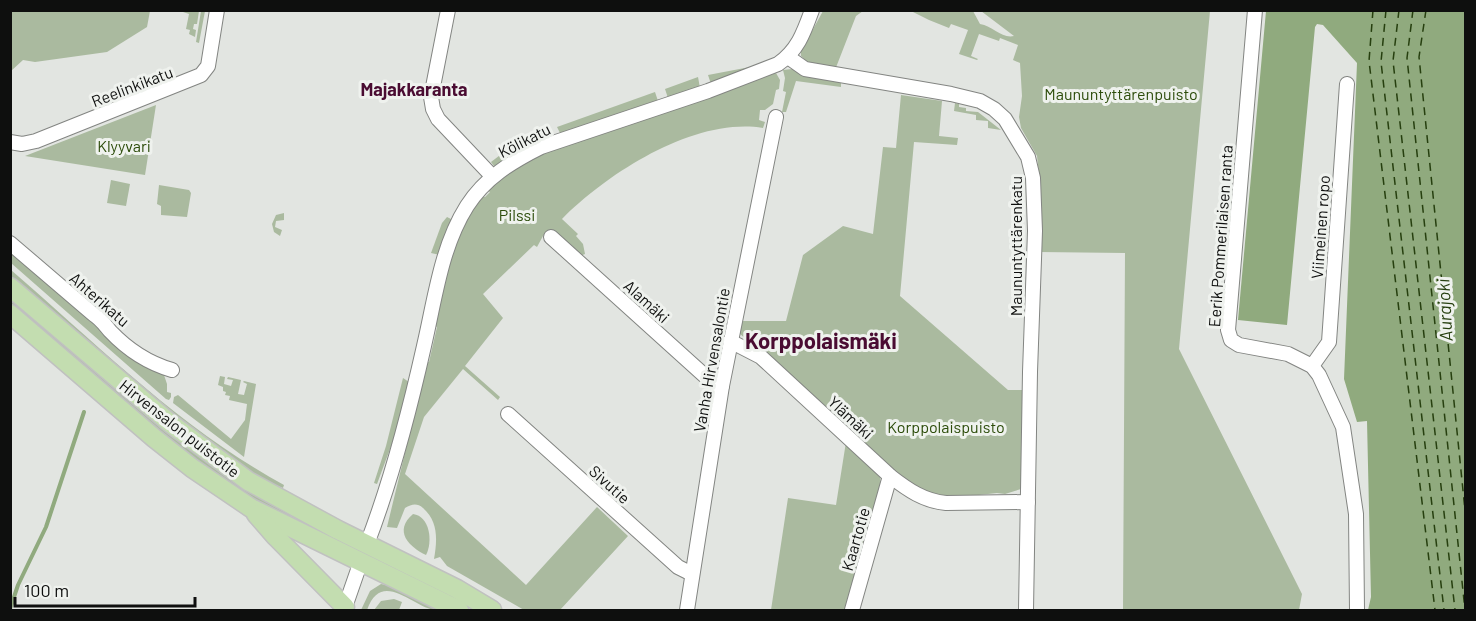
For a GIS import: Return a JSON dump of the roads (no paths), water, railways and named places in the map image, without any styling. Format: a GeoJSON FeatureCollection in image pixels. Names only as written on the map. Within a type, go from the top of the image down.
{"type":"FeatureCollection","features":[{"type":"Feature","properties":{"kind":"main road","name":"Hirvensalon puistotie"},"geometry":{"type":"LineString","coordinates":[[10,287],[205,452],[268,493],[492,610]]}},
{"type":"Feature","properties":{"kind":"main road","name":"Hirvensalon puistotie"},"geometry":{"type":"LineString","coordinates":[[10,314],[154,438],[192,468],[251,508],[459,610]]}},
{"type":"Feature","properties":{"kind":"main road"},"geometry":{"type":"LineString","coordinates":[[251,508],[344,609]]}},
{"type":"Feature","properties":{"kind":"main road"},"geometry":{"type":"LineString","coordinates":[[361,561],[367,544]]}},
{"type":"Feature","properties":{"kind":"street","name":"Reelinkikatu"},"geometry":{"type":"LineString","coordinates":[[10,142],[22,144],[36,141],[195,79],[208,66],[217,10]]}},
{"type":"Feature","properties":{"kind":"street"},"geometry":{"type":"LineString","coordinates":[[448,10],[431,97],[433,109],[446,128],[492,176]]}},
{"type":"Feature","properties":{"kind":"street"},"geometry":{"type":"LineString","coordinates":[[788,57],[800,42],[813,10]]}},
{"type":"Feature","properties":{"kind":"street","name":"Eerik Pommerilaisen ranta"},"geometry":{"type":"LineString","coordinates":[[1255,10],[1228,330],[1224,342],[1288,354],[1312,366]]}},
{"type":"Feature","properties":{"kind":"street","name":"Kölikatu"},"geometry":{"type":"LineString","coordinates":[[367,544],[400,442],[450,239],[468,205],[492,176],[541,147],[708,91],[768,68],[788,57]]}},
{"type":"Feature","properties":{"kind":"street","name":"Maununtyttärenkatu"},"geometry":{"type":"LineString","coordinates":[[788,57],[805,69],[980,101],[1005,119],[1024,149],[1033,178],[1035,231],[1026,610]]}},
{"type":"Feature","properties":{"kind":"street","name":"Viimeinen ropo"},"geometry":{"type":"LineString","coordinates":[[1312,366],[1329,342],[1347,84]]}},
{"type":"Feature","properties":{"kind":"street","name":"Vanha Hirvensalontie"},"geometry":{"type":"LineString","coordinates":[[687,610],[730,341],[776,117]]}},
{"type":"Feature","properties":{"kind":"street","name":"Alamäki"},"geometry":{"type":"LineString","coordinates":[[551,237],[705,376],[715,384],[722,386]]}},
{"type":"Feature","properties":{"kind":"street","name":"Ahterikatu"},"geometry":{"type":"LineString","coordinates":[[10,243],[104,321],[111,331],[146,360],[172,370]]}},
{"type":"Feature","properties":{"kind":"street","name":"Ylämäki"},"geometry":{"type":"LineString","coordinates":[[730,341],[761,357],[890,476],[914,493],[936,502],[956,504],[1028,502]]}},
{"type":"Feature","properties":{"kind":"street"},"geometry":{"type":"LineString","coordinates":[[1312,366],[1319,375],[1343,427],[1356,514],[1357,610]]}},
{"type":"Feature","properties":{"kind":"street","name":"Sivutie"},"geometry":{"type":"LineString","coordinates":[[508,414],[678,567],[692,574]]}},
{"type":"Feature","properties":{"kind":"street","name":"Kaartotie"},"geometry":{"type":"LineString","coordinates":[[852,610],[890,476]]}},
{"type":"Feature","properties":{"kind":"street"},"geometry":{"type":"LineString","coordinates":[[344,609],[361,561]]}},
{"type":"Feature","properties":{"kind":"water","name":"Aurajoki"},"geometry":{"type":"Polygon","coordinates":[[[1266,11],[1465,11],[1465,610],[1368,610],[1371,597],[1367,421],[1357,422],[1344,379],[1357,63],[1323,25],[1317,24],[1315,27],[1287,325],[1238,320],[1266,11]]]}},
{"type":"Feature","properties":{"kind":"waterway"},"geometry":{"type":"LineString","coordinates":[[10,609],[18,585],[46,527],[84,412]]}},
{"type":"Feature","properties":{"kind":"district","name":"Majakkaranta"},"geometry":{"type":"Point","coordinates":[414,89]}},
{"type":"Feature","properties":{"kind":"district","name":"Korppolaismäki"},"geometry":{"type":"Point","coordinates":[821,340]}},
{"type":"Feature","properties":{"kind":"park label","name":"Maununtyttärenpuisto"},"geometry":{"type":"Point","coordinates":[1121,93]}},
{"type":"Feature","properties":{"kind":"park label","name":"Klyyvari"},"geometry":{"type":"Point","coordinates":[124,145]}},
{"type":"Feature","properties":{"kind":"park label","name":"Pilssi"},"geometry":{"type":"Point","coordinates":[517,214]}},
{"type":"Feature","properties":{"kind":"park label","name":"Korppolaispuisto"},"geometry":{"type":"Point","coordinates":[946,426]}}]}
